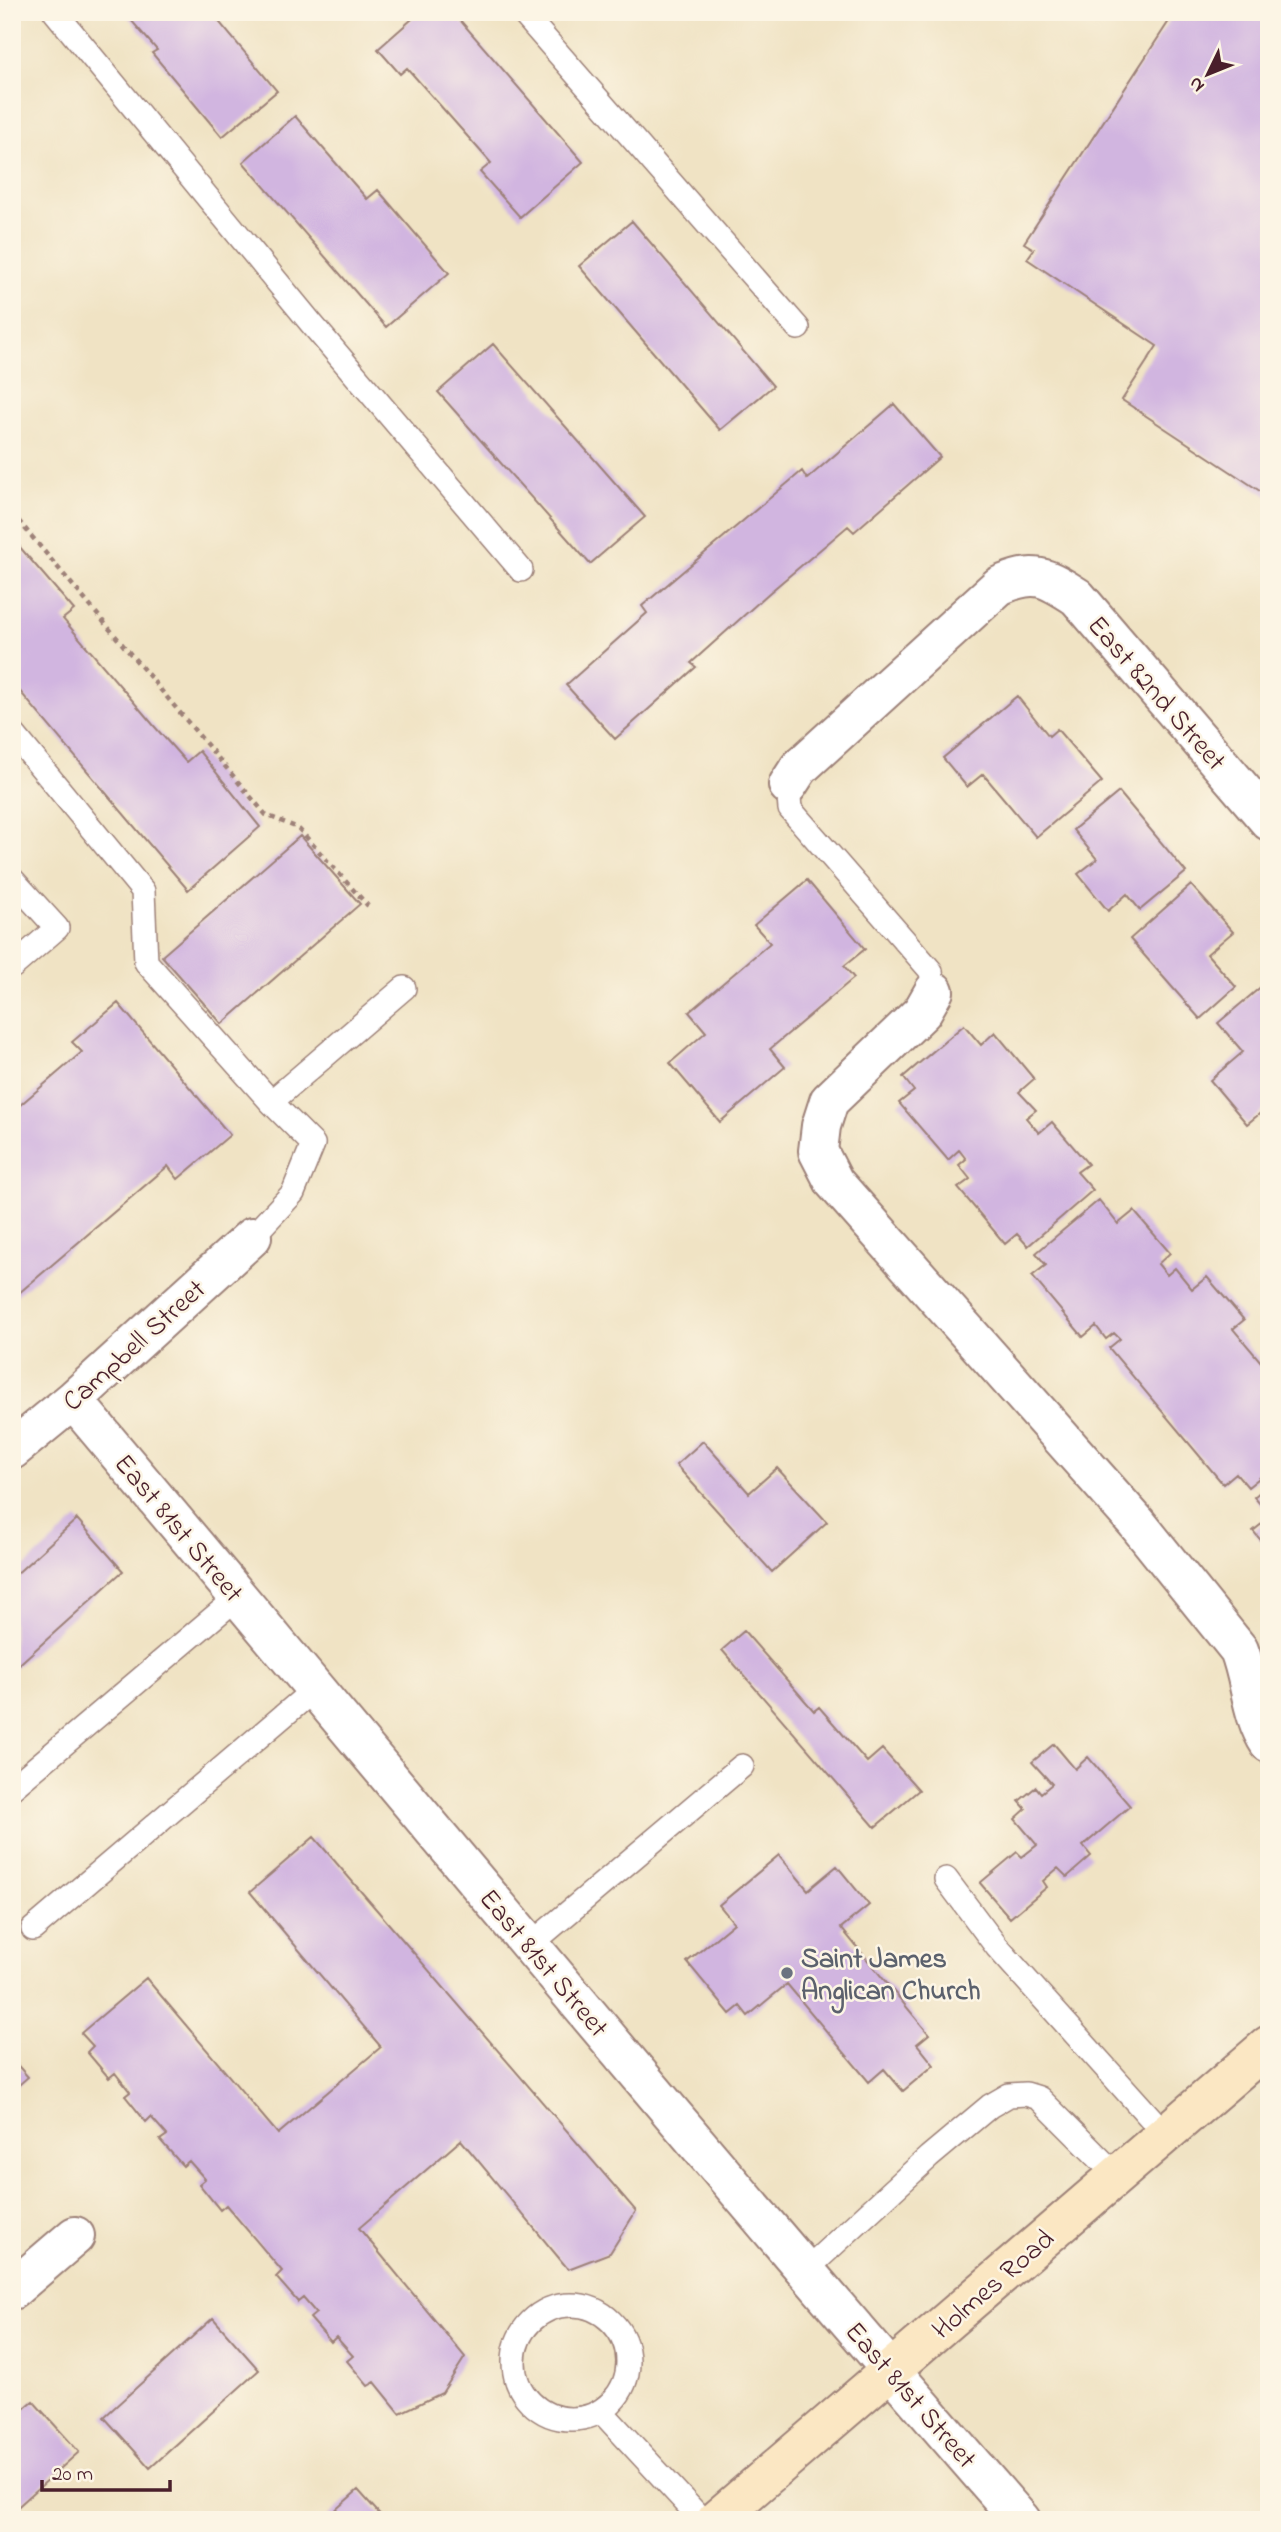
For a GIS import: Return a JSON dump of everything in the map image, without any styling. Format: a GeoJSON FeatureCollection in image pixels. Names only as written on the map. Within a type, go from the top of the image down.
{"type":"FeatureCollection","features":[{"type":"Feature","properties":{"kind":"main road","name":"Holmes Road"},"geometry":{"type":"LineString","coordinates":[[716,2520],[1269,2045]]}},
{"type":"Feature","properties":{"kind":"street","name":"East 82nd Street"},"geometry":{"type":"LineString","coordinates":[[788,785],[799,768],[999,586],[1017,578],[1038,575],[1077,597],[1269,821]]}},
{"type":"Feature","properties":{"kind":"street"},"geometry":{"type":"LineString","coordinates":[[934,991],[922,1012],[830,1101],[821,1126],[818,1151],[834,1182],[1136,1522],[1239,1650],[1247,1670],[1258,1727],[1269,1743]]}},
{"type":"Feature","properties":{"kind":"street","name":"Campbell Street"},"geometry":{"type":"LineString","coordinates":[[12,1450],[73,1399],[251,1237]]}},
{"type":"Feature","properties":{"kind":"street","name":"East 81st Street"},"geometry":{"type":"LineString","coordinates":[[73,1399],[530,1945],[890,2370],[1021,2520]]}},
{"type":"Feature","properties":{"kind":"street"},"geometry":{"type":"LineString","coordinates":[[12,2290],[75,2236]]}},
{"type":"Feature","properties":{"kind":"lane"},"geometry":{"type":"LineString","coordinates":[[55,12],[311,323],[521,570]]}},
{"type":"Feature","properties":{"kind":"lane"},"geometry":{"type":"LineString","coordinates":[[522,12],[798,328]]}},
{"type":"Feature","properties":{"kind":"lane"},"geometry":{"type":"LineString","coordinates":[[12,732],[143,891],[146,962],[271,1102],[313,1144],[293,1193],[251,1237]]}},
{"type":"Feature","properties":{"kind":"lane"},"geometry":{"type":"LineString","coordinates":[[788,785],[790,810],[931,971],[934,991]]}},
{"type":"Feature","properties":{"kind":"lane"},"geometry":{"type":"LineString","coordinates":[[12,878],[57,928],[12,967]]}},
{"type":"Feature","properties":{"kind":"lane"},"geometry":{"type":"LineString","coordinates":[[271,1102],[404,988]]}},
{"type":"Feature","properties":{"kind":"lane"},"geometry":{"type":"LineString","coordinates":[[12,1788],[239,1596]]}},
{"type":"Feature","properties":{"kind":"lane"},"geometry":{"type":"LineString","coordinates":[[33,1929],[316,1688]]}},
{"type":"Feature","properties":{"kind":"lane"},"geometry":{"type":"LineString","coordinates":[[530,1945],[743,1766]]}},
{"type":"Feature","properties":{"kind":"lane"},"geometry":{"type":"LineString","coordinates":[[946,1879],[997,1947],[1165,2134]]}},
{"type":"Feature","properties":{"kind":"lane"},"geometry":{"type":"LineString","coordinates":[[806,2270],[929,2157],[990,2106],[1009,2095],[1027,2094],[1039,2098],[1116,2176]]}},
{"type":"Feature","properties":{"kind":"lane"},"geometry":{"type":"LineString","coordinates":[[569,2305],[587,2307],[604,2315],[618,2328],[626,2344],[629,2363],[626,2382],[616,2398],[601,2411],[583,2418],[564,2419],[545,2413],[530,2401],[519,2386],[514,2368],[519,2340],[534,2318],[551,2308],[569,2305]]}},
{"type":"Feature","properties":{"kind":"lane"},"geometry":{"type":"LineString","coordinates":[[601,2411],[702,2520]]}},
{"type":"Feature","properties":{"kind":"path"},"geometry":{"type":"LineString","coordinates":[[12,513],[267,815],[298,828],[368,906]]}},
{"type":"Feature","properties":{"kind":"building"},"geometry":{"type":"Polygon","coordinates":[[[124,12],[211,12],[277,91],[222,137],[152,53],[157,50],[124,12]]]}},
{"type":"Feature","properties":{"kind":"building"},"geometry":{"type":"Polygon","coordinates":[[[420,12],[453,12],[583,162],[520,217],[480,172],[491,163],[407,68],[400,74],[378,49],[420,12]]]}},
{"type":"Feature","properties":{"kind":"building"},"geometry":{"type":"Polygon","coordinates":[[[1175,12],[1269,12],[1269,497],[1122,400],[1157,346],[1027,259],[1034,249],[1024,243],[1175,12]]]}},
{"type":"Feature","properties":{"kind":"building"},"geometry":{"type":"Polygon","coordinates":[[[295,116],[367,199],[378,190],[449,273],[386,327],[243,162],[295,116]]]}},
{"type":"Feature","properties":{"kind":"building"},"geometry":{"type":"Polygon","coordinates":[[[632,221],[773,386],[720,430],[579,266],[632,221]]]}},
{"type":"Feature","properties":{"kind":"building"},"geometry":{"type":"Polygon","coordinates":[[[493,344],[645,517],[590,564],[438,392],[493,344]]]}},
{"type":"Feature","properties":{"kind":"building"},"geometry":{"type":"Polygon","coordinates":[[[894,404],[940,457],[854,532],[848,526],[769,593],[691,663],[696,667],[615,739],[566,685],[647,613],[642,606],[802,471],[807,479],[894,404]]]}},
{"type":"Feature","properties":{"kind":"building"},"geometry":{"type":"Polygon","coordinates":[[[12,538],[74,610],[63,619],[155,727],[186,762],[199,751],[260,827],[188,890],[12,682],[12,538]]]}},
{"type":"Feature","properties":{"kind":"building"},"geometry":{"type":"Polygon","coordinates":[[[1017,696],[1049,736],[1057,729],[1102,782],[1036,837],[983,774],[967,787],[943,758],[1017,696]]]}},
{"type":"Feature","properties":{"kind":"building"},"geometry":{"type":"Polygon","coordinates":[[[1119,792],[1186,872],[1140,910],[1127,894],[1108,911],[1078,874],[1097,859],[1073,830],[1119,792]]]}},
{"type":"Feature","properties":{"kind":"building"},"geometry":{"type":"Polygon","coordinates":[[[300,836],[360,904],[222,1024],[162,956],[300,836]]]}},
{"type":"Feature","properties":{"kind":"building"},"geometry":{"type":"Polygon","coordinates":[[[807,880],[865,949],[844,966],[854,978],[770,1049],[785,1067],[720,1122],[670,1063],[706,1032],[689,1012],[770,943],[754,925],[807,880]]]}},
{"type":"Feature","properties":{"kind":"building"},"geometry":{"type":"Polygon","coordinates":[[[1191,885],[1233,932],[1207,954],[1236,987],[1200,1019],[1130,939],[1191,885]]]}},
{"type":"Feature","properties":{"kind":"building"},"geometry":{"type":"Polygon","coordinates":[[[1269,980],[1269,1106],[1247,1124],[1210,1080],[1243,1052],[1218,1023],[1269,980]]]}},
{"type":"Feature","properties":{"kind":"building"},"geometry":{"type":"Polygon","coordinates":[[[118,1003],[230,1135],[178,1179],[168,1166],[12,1299],[12,1112],[82,1052],[72,1042],[118,1003]]]}},
{"type":"Feature","properties":{"kind":"building"},"geometry":{"type":"Polygon","coordinates":[[[964,1025],[981,1045],[995,1032],[1034,1079],[1019,1092],[1036,1110],[1026,1118],[1039,1133],[1052,1122],[1088,1164],[1077,1172],[1093,1190],[1028,1246],[1017,1234],[1005,1244],[958,1188],[970,1179],[959,1165],[966,1159],[959,1150],[948,1160],[899,1103],[914,1091],[903,1077],[964,1025]]]}},
{"type":"Feature","properties":{"kind":"building"},"geometry":{"type":"Polygon","coordinates":[[[1099,1200],[1118,1224],[1134,1211],[1170,1253],[1158,1264],[1167,1275],[1175,1268],[1192,1289],[1207,1277],[1244,1320],[1233,1329],[1261,1362],[1269,1355],[1269,1470],[1248,1487],[1236,1473],[1223,1484],[1109,1348],[1120,1339],[1114,1333],[1106,1339],[1096,1326],[1083,1337],[1032,1276],[1046,1265],[1036,1253],[1099,1200]]]}},
{"type":"Feature","properties":{"kind":"building"},"geometry":{"type":"Polygon","coordinates":[[[703,1441],[749,1493],[777,1468],[827,1522],[772,1572],[676,1465],[703,1441]]]}},
{"type":"Feature","properties":{"kind":"building"},"geometry":{"type":"Polygon","coordinates":[[[1269,1484],[1269,1514],[1254,1497],[1269,1484]]]}},
{"type":"Feature","properties":{"kind":"building"},"geometry":{"type":"Polygon","coordinates":[[[1269,1518],[1269,1550],[1253,1531],[1269,1518]]]}},
{"type":"Feature","properties":{"kind":"building"},"geometry":{"type":"Polygon","coordinates":[[[77,1519],[123,1571],[14,1669],[12,1578],[77,1519]]]}},
{"type":"Feature","properties":{"kind":"building"},"geometry":{"type":"Polygon","coordinates":[[[744,1631],[814,1711],[819,1707],[867,1762],[882,1749],[919,1790],[875,1827],[722,1650],[744,1631]]]}},
{"type":"Feature","properties":{"kind":"building"},"geometry":{"type":"Polygon","coordinates":[[[1054,1744],[1075,1769],[1088,1757],[1130,1806],[1083,1846],[1091,1856],[1067,1877],[1058,1868],[1043,1881],[1047,1887],[1010,1918],[980,1883],[1017,1852],[1022,1857],[1037,1845],[1015,1819],[1026,1809],[1019,1801],[1036,1787],[1041,1793],[1052,1784],[1032,1762],[1054,1744]]]}},
{"type":"Feature","properties":{"kind":"building"},"geometry":{"type":"Polygon","coordinates":[[[314,1837],[636,2211],[610,2253],[568,2269],[461,2140],[359,2228],[465,2357],[442,2393],[400,2413],[375,2382],[368,2386],[347,2361],[353,2356],[336,2337],[331,2342],[310,2318],[316,2313],[303,2298],[298,2302],[276,2277],[282,2271],[226,2205],[220,2210],[199,2184],[205,2179],[189,2161],[183,2166],[160,2140],[167,2135],[151,2117],[146,2122],[125,2096],[130,2092],[115,2073],[109,2078],[87,2052],[93,2046],[81,2033],[146,1978],[278,2134],[381,2047],[250,1892],[314,1837]]]}},
{"type":"Feature","properties":{"kind":"building","name":"Saint James Anglican Church"},"geometry":{"type":"Polygon","coordinates":[[[779,1855],[808,1890],[837,1866],[869,1905],[841,1928],[929,2034],[917,2044],[934,2065],[903,2091],[884,2069],[869,2082],[787,1984],[748,2016],[740,2006],[730,2014],[687,1962],[734,1923],[719,1905],[779,1855]]]}},
{"type":"Feature","properties":{"kind":"building"},"geometry":{"type":"Polygon","coordinates":[[[12,2059],[28,2077],[12,2091],[12,2059]]]}},
{"type":"Feature","properties":{"kind":"building"},"geometry":{"type":"Polygon","coordinates":[[[213,2318],[259,2370],[150,2468],[104,2417],[213,2318]]]}},
{"type":"Feature","properties":{"kind":"building"},"geometry":{"type":"Polygon","coordinates":[[[33,2401],[79,2452],[12,2512],[12,2419],[33,2401]]]}},
{"type":"Feature","properties":{"kind":"building"},"geometry":{"type":"Polygon","coordinates":[[[358,2490],[385,2520],[324,2520],[358,2490]]]}},
{"type":"Feature","properties":{"kind":"place","name":"Saint James Anglican Church"},"geometry":{"type":"Point","coordinates":[787,1973]}}]}
